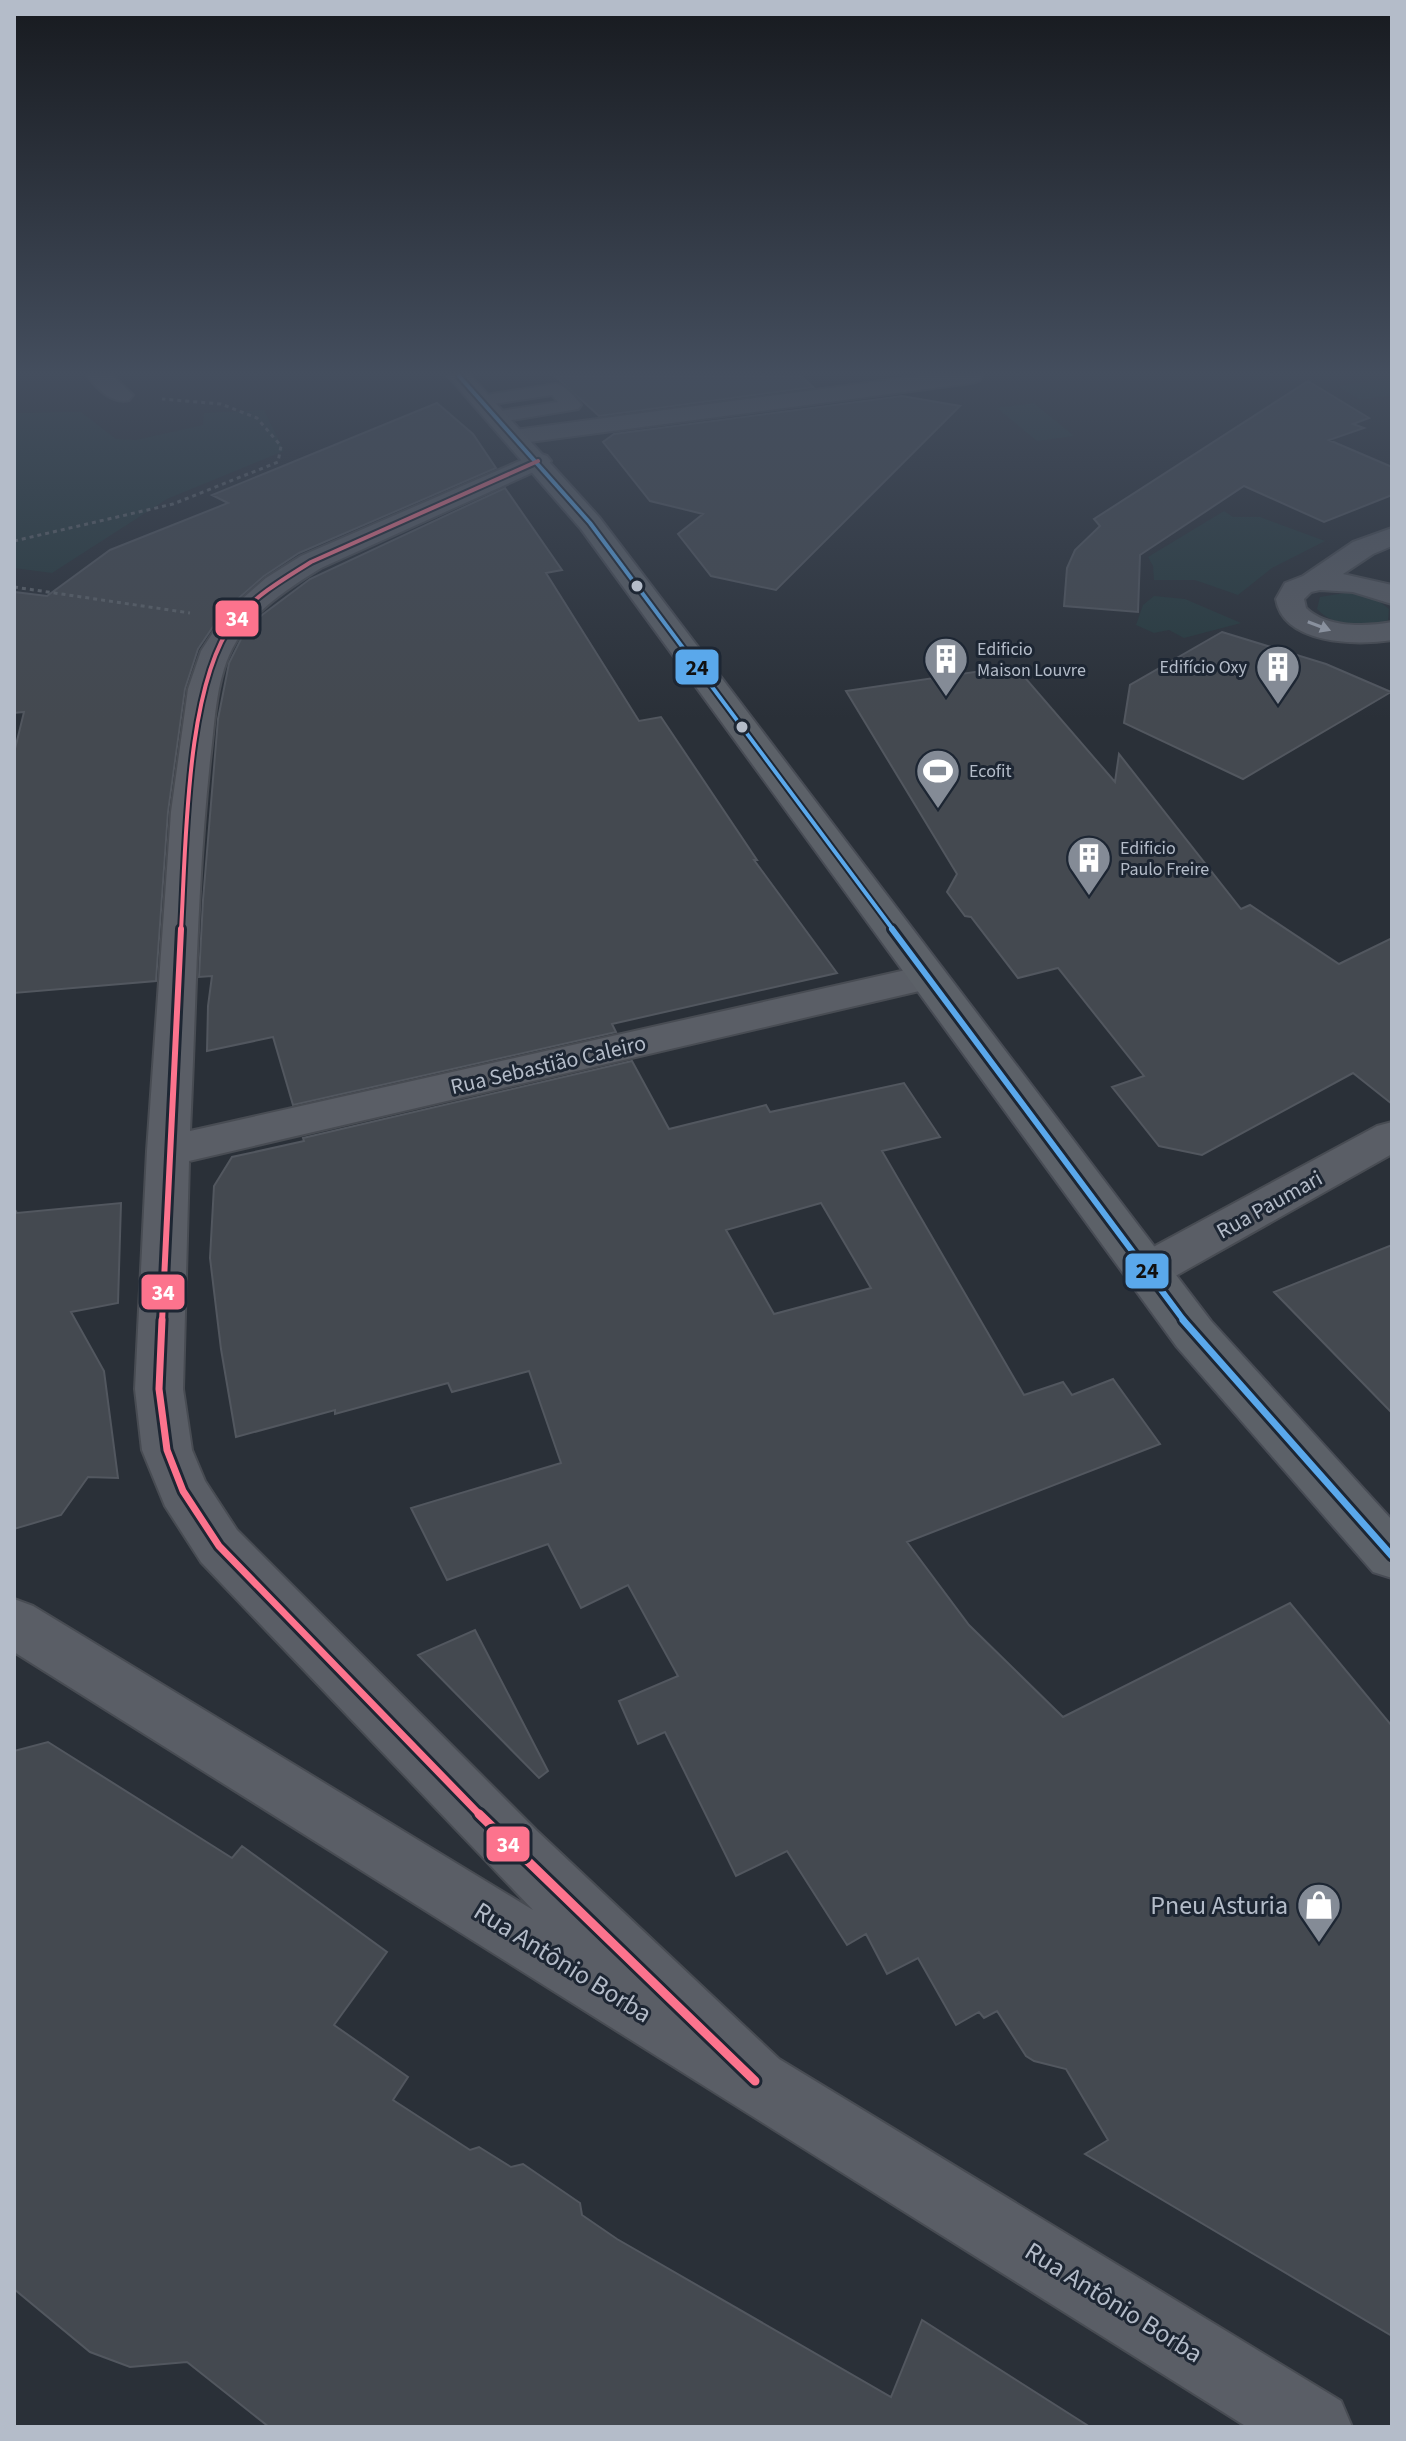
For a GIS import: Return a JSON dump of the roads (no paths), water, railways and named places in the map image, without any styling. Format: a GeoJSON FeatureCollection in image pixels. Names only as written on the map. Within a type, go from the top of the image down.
{"type":"FeatureCollection","features":[{"type":"Feature","properties":{"kind":"main road"},"geometry":{"type":"LineString","coordinates":[[561,490],[590,523],[1194,1334],[1392,1556]]}},
{"type":"Feature","properties":{"kind":"street"},"geometry":{"type":"LineString","coordinates":[[417,490],[276,584],[235,620],[216,651],[203,689],[188,812],[168,1151],[159,1389],[167,1450],[183,1491],[219,1546],[515,1851],[755,2081]]}},
{"type":"Feature","properties":{"kind":"street"},"geometry":{"type":"LineString","coordinates":[[1392,536],[1363,548],[1298,589],[1291,596],[1290,603],[1294,612],[1304,620],[1336,632],[1355,635],[1392,631]]}},
{"type":"Feature","properties":{"kind":"street"},"geometry":{"type":"LineString","coordinates":[[1363,548],[1379,590]]}},
{"type":"Feature","properties":{"kind":"street"},"geometry":{"type":"LineString","coordinates":[[1310,584],[1347,582],[1379,590]]}},
{"type":"Feature","properties":{"kind":"street","name":"Rua Sebastião Caleiro"},"geometry":{"type":"LineString","coordinates":[[168,1151],[928,977]]}},
{"type":"Feature","properties":{"kind":"street","name":"Rua Paumari"},"geometry":{"type":"LineString","coordinates":[[1147,1271],[1392,1136]]}},
{"type":"Feature","properties":{"kind":"street","name":"Rua Antônio Borba"},"geometry":{"type":"LineString","coordinates":[[14,1623],[1315,2427]]}},
{"type":"Feature","properties":{"kind":"place","name":"Edificio Maison Louvre"},"geometry":{"type":"Point","coordinates":[946,698]}},
{"type":"Feature","properties":{"kind":"place","name":"Edifício Oxy"},"geometry":{"type":"Point","coordinates":[1278,706]}},
{"type":"Feature","properties":{"kind":"place","name":"Ecofit"},"geometry":{"type":"Point","coordinates":[938,810]}},
{"type":"Feature","properties":{"kind":"place","name":"Edificio Paulo Freire"},"geometry":{"type":"Point","coordinates":[1089,897]}},
{"type":"Feature","properties":{"kind":"place","name":"Pneu Asturia"},"geometry":{"type":"Point","coordinates":[1319,1944]}}]}
